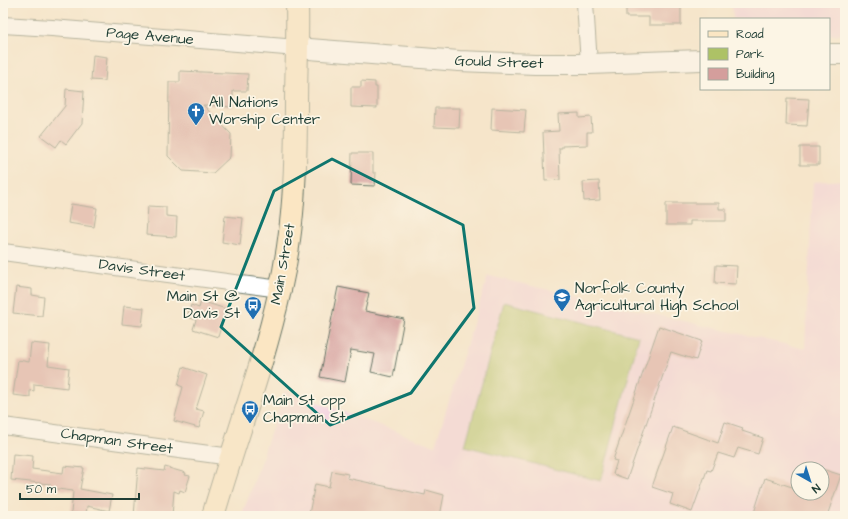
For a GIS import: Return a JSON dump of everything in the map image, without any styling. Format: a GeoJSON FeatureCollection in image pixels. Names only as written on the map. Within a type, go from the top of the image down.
{"type":"FeatureCollection","features":[{"type":"Feature","properties":{"kind":"main road","name":"Main Street"},"geometry":{"type":"LineString","coordinates":[[213,516],[266,343],[280,289],[291,231],[296,169],[297,3]]}},
{"type":"Feature","properties":{"kind":"street"},"geometry":{"type":"LineString","coordinates":[[585,3],[589,64]]}},
{"type":"Feature","properties":{"kind":"street","name":"Page Avenue"},"geometry":{"type":"LineString","coordinates":[[3,25],[297,48]]}},
{"type":"Feature","properties":{"kind":"street","name":"Gould Street"},"geometry":{"type":"LineString","coordinates":[[297,48],[459,61],[589,64],[700,60]]}},
{"type":"Feature","properties":{"kind":"street"},"geometry":{"type":"LineString","coordinates":[[830,54],[845,54]]}},
{"type":"Feature","properties":{"kind":"street","name":"Davis Street"},"geometry":{"type":"LineString","coordinates":[[3,252],[280,289]]}},
{"type":"Feature","properties":{"kind":"street","name":"Chapman Street"},"geometry":{"type":"LineString","coordinates":[[3,426],[231,457]]}},
{"type":"Feature","properties":{"kind":"highlighted area"},"geometry":{"type":"Polygon","coordinates":[[[332,159],[463,225],[474,308],[411,393],[330,425],[221,327],[274,191],[332,159]]]}},
{"type":"Feature","properties":{"kind":"shaded area"},"geometry":{"type":"Polygon","coordinates":[[[732,3],[845,3],[845,34],[830,35],[830,18],[733,18],[732,3]]]}},
{"type":"Feature","properties":{"kind":"shaded area","name":"Norfolk County Agricultural High School"},"geometry":{"type":"Polygon","coordinates":[[[845,180],[845,516],[241,516],[285,390],[435,446],[488,276],[805,349],[813,182],[845,180]]]}},
{"type":"Feature","properties":{"kind":"green space"},"geometry":{"type":"Polygon","coordinates":[[[504,302],[639,337],[601,481],[465,446],[504,302]]]}},
{"type":"Feature","properties":{"kind":"building"},"geometry":{"type":"Polygon","coordinates":[[[626,3],[681,4],[681,25],[649,25],[649,17],[626,17],[626,3]]]}},
{"type":"Feature","properties":{"kind":"building"},"geometry":{"type":"Polygon","coordinates":[[[93,55],[107,57],[105,81],[91,80],[93,55]]]}},
{"type":"Feature","properties":{"kind":"building","name":"All Nations Worship Center"},"geometry":{"type":"Polygon","coordinates":[[[180,71],[248,74],[247,91],[233,91],[233,107],[203,105],[231,134],[230,157],[213,173],[183,171],[168,156],[169,82],[180,82],[180,71]]]}},
{"type":"Feature","properties":{"kind":"building"},"geometry":{"type":"Polygon","coordinates":[[[361,81],[375,82],[375,87],[377,87],[377,108],[351,107],[351,87],[361,87],[361,81]]]}},
{"type":"Feature","properties":{"kind":"building"},"geometry":{"type":"Polygon","coordinates":[[[66,89],[84,91],[82,123],[66,144],[61,140],[56,147],[41,136],[65,106],[66,89]]]}},
{"type":"Feature","properties":{"kind":"building"},"geometry":{"type":"Polygon","coordinates":[[[787,98],[809,99],[807,126],[786,125],[787,98]]]}},
{"type":"Feature","properties":{"kind":"building"},"geometry":{"type":"Polygon","coordinates":[[[435,108],[460,108],[459,128],[434,127],[435,108]]]}},
{"type":"Feature","properties":{"kind":"building"},"geometry":{"type":"Polygon","coordinates":[[[492,108],[526,110],[524,132],[491,130],[492,108]]]}},
{"type":"Feature","properties":{"kind":"building"},"geometry":{"type":"Polygon","coordinates":[[[579,113],[579,118],[591,117],[592,132],[587,132],[587,145],[562,146],[562,148],[559,148],[560,180],[545,181],[543,132],[559,131],[558,114],[579,113]]]}},
{"type":"Feature","properties":{"kind":"building"},"geometry":{"type":"Polygon","coordinates":[[[800,147],[819,147],[819,165],[800,165],[800,147]]]}},
{"type":"Feature","properties":{"kind":"building"},"geometry":{"type":"Polygon","coordinates":[[[352,153],[373,153],[373,173],[376,173],[375,186],[351,185],[352,153]]]}},
{"type":"Feature","properties":{"kind":"building"},"geometry":{"type":"Polygon","coordinates":[[[599,181],[600,200],[584,201],[583,182],[599,181]]]}},
{"type":"Feature","properties":{"kind":"building"},"geometry":{"type":"Polygon","coordinates":[[[666,203],[719,203],[719,209],[726,209],[726,221],[690,221],[690,225],[666,225],[666,203]]]}},
{"type":"Feature","properties":{"kind":"building"},"geometry":{"type":"Polygon","coordinates":[[[71,204],[97,208],[94,227],[68,223],[71,204]]]}},
{"type":"Feature","properties":{"kind":"building"},"geometry":{"type":"Polygon","coordinates":[[[148,206],[166,207],[166,216],[177,217],[176,237],[146,235],[148,206]]]}},
{"type":"Feature","properties":{"kind":"building"},"geometry":{"type":"Polygon","coordinates":[[[225,216],[243,218],[240,245],[222,242],[225,216]]]}},
{"type":"Feature","properties":{"kind":"building"},"geometry":{"type":"Polygon","coordinates":[[[716,265],[737,266],[736,284],[715,283],[716,265]]]}},
{"type":"Feature","properties":{"kind":"building"},"geometry":{"type":"Polygon","coordinates":[[[16,287],[32,289],[32,295],[44,297],[42,316],[13,313],[16,287]]]}},
{"type":"Feature","properties":{"kind":"building"},"geometry":{"type":"Polygon","coordinates":[[[338,287],[369,293],[365,311],[404,319],[393,377],[371,372],[375,354],[351,350],[345,382],[320,377],[338,287]]]}},
{"type":"Feature","properties":{"kind":"building"},"geometry":{"type":"Polygon","coordinates":[[[201,301],[226,309],[218,337],[193,329],[196,320],[187,317],[191,305],[199,308],[201,301]]]}},
{"type":"Feature","properties":{"kind":"building"},"geometry":{"type":"Polygon","coordinates":[[[124,306],[144,308],[142,326],[122,324],[124,306]]]}},
{"type":"Feature","properties":{"kind":"building"},"geometry":{"type":"Polygon","coordinates":[[[659,326],[702,341],[696,360],[671,352],[627,479],[613,474],[617,461],[613,460],[659,326]]]}},
{"type":"Feature","properties":{"kind":"building"},"geometry":{"type":"Polygon","coordinates":[[[31,343],[50,345],[48,365],[69,368],[67,388],[34,384],[34,391],[30,390],[30,397],[13,395],[18,360],[29,362],[31,343]]]}},
{"type":"Feature","properties":{"kind":"building"},"geometry":{"type":"Polygon","coordinates":[[[183,367],[207,375],[196,409],[204,411],[199,428],[174,421],[183,387],[178,385],[183,367]]]}},
{"type":"Feature","properties":{"kind":"building"},"geometry":{"type":"Polygon","coordinates":[[[725,422],[743,428],[742,431],[763,438],[758,454],[738,448],[734,458],[718,453],[711,471],[707,470],[692,512],[670,504],[673,494],[652,487],[673,427],[718,443],[725,422]]]}},
{"type":"Feature","properties":{"kind":"building"},"geometry":{"type":"Polygon","coordinates":[[[13,454],[33,456],[32,469],[63,473],[64,466],[84,468],[80,489],[112,495],[109,511],[87,506],[86,514],[71,513],[73,491],[50,488],[50,484],[11,480],[13,454]]]}},
{"type":"Feature","properties":{"kind":"building"},"geometry":{"type":"Polygon","coordinates":[[[165,467],[186,473],[185,475],[190,476],[185,492],[180,490],[179,493],[174,491],[172,516],[134,516],[138,468],[164,471],[165,467]]]}},
{"type":"Feature","properties":{"kind":"building"},"geometry":{"type":"Polygon","coordinates":[[[332,471],[348,474],[347,478],[425,495],[426,490],[444,495],[440,516],[319,516],[309,514],[315,484],[329,487],[332,471]]]}},
{"type":"Feature","properties":{"kind":"building"},"geometry":{"type":"Polygon","coordinates":[[[830,472],[841,475],[827,516],[753,516],[765,478],[790,486],[790,501],[830,501],[830,472]]]}},
{"type":"Feature","properties":{"kind":"place","name":"All Nations Worship Center"},"geometry":{"type":"Point","coordinates":[196,126]}},
{"type":"Feature","properties":{"kind":"place","name":"Norfolk County Agricultural High School"},"geometry":{"type":"Point","coordinates":[562,312]}},
{"type":"Feature","properties":{"kind":"place","name":"Main St @ Davis St"},"geometry":{"type":"Point","coordinates":[253,320]}},
{"type":"Feature","properties":{"kind":"place","name":"Main St opp Chapman St"},"geometry":{"type":"Point","coordinates":[250,424]}}]}
